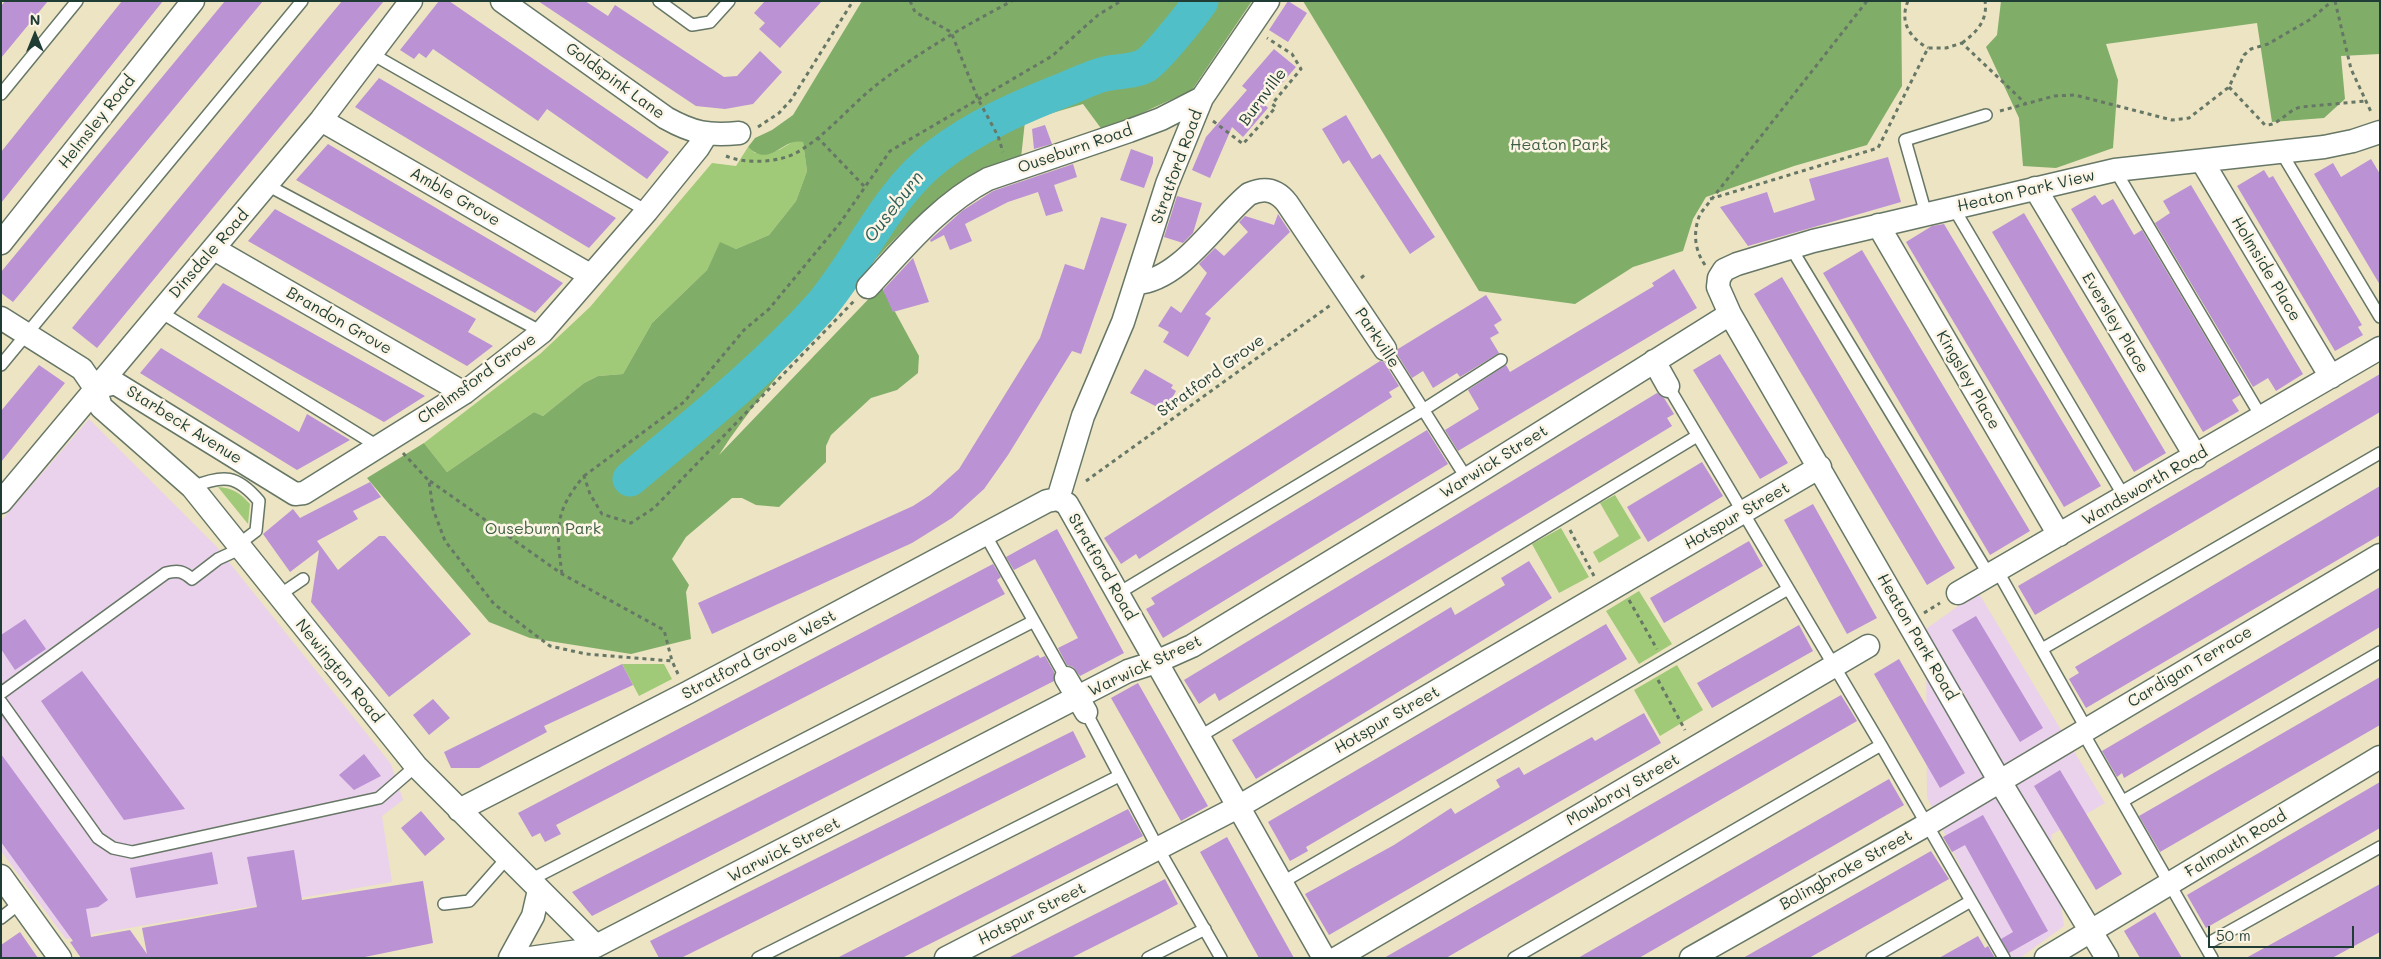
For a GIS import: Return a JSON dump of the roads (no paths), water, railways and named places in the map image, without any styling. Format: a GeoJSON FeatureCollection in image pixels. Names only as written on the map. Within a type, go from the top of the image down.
{"type":"FeatureCollection","features":[{"type":"Feature","properties":{"kind":"street","name":"Helmsley Road"},"geometry":{"type":"LineString","coordinates":[[1,243],[193,1]]}},
{"type":"Feature","properties":{"kind":"street","name":"Dinsdale Road"},"geometry":{"type":"LineString","coordinates":[[1,502],[94,388],[214,249],[320,120],[411,1]]}},
{"type":"Feature","properties":{"kind":"street"},"geometry":{"type":"LineString","coordinates":[[1199,107],[1268,1]]}},
{"type":"Feature","properties":{"kind":"street","name":"Goldspink Lane"},"geometry":{"type":"LineString","coordinates":[[513,4],[666,118],[682,127],[706,134],[739,133]]}},
{"type":"Feature","properties":{"kind":"street","name":"Stratford Road"},"geometry":{"type":"LineString","coordinates":[[1199,107],[1167,184],[1123,322],[1083,416],[1061,490],[1067,504],[1324,958]]}},
{"type":"Feature","properties":{"kind":"street","name":"Ouseburn Road"},"geometry":{"type":"LineString","coordinates":[[868,287],[932,220],[968,189],[988,179],[1199,107]]}},
{"type":"Feature","properties":{"kind":"street","name":"Amble Grove"},"geometry":{"type":"LineString","coordinates":[[320,120],[590,275]]}},
{"type":"Feature","properties":{"kind":"street","name":"Heaton Park View"},"geometry":{"type":"LineString","coordinates":[[1730,314],[1719,292],[1719,278],[1724,270],[1737,264],[1791,248],[1878,225],[2115,170],[2281,152],[2353,141],[2378,127]]}},
{"type":"Feature","properties":{"kind":"street","name":"Chelmsford Grove"},"geometry":{"type":"LineString","coordinates":[[295,494],[304,493],[464,393],[542,332],[647,211],[698,148],[706,134]]}},
{"type":"Feature","properties":{"kind":"street","name":"Holmside Place"},"geometry":{"type":"LineString","coordinates":[[2202,161],[2331,377]]}},
{"type":"Feature","properties":{"kind":"street","name":"Eversley Place"},"geometry":{"type":"LineString","coordinates":[[2035,188],[2196,457]]}},
{"type":"Feature","properties":{"kind":"street","name":"Parkville"},"geometry":{"type":"LineString","coordinates":[[1137,283],[1154,280],[1176,265],[1249,194],[1263,190],[1270,191],[1284,199],[1385,350]]}},
{"type":"Feature","properties":{"kind":"street","name":"Kingsley Place"},"geometry":{"type":"LineString","coordinates":[[1878,225],[2059,535]]}},
{"type":"Feature","properties":{"kind":"street","name":"Brandon Grove"},"geometry":{"type":"LineString","coordinates":[[214,249],[464,393]]}},
{"type":"Feature","properties":{"kind":"street","name":"Warwick Street"},"geometry":{"type":"LineString","coordinates":[[530,958],[586,950],[596,946],[1082,705],[1128,671],[1161,670],[1192,646],[1467,479],[1730,314]]}},
{"type":"Feature","properties":{"kind":"street","name":"Heaton Park Road"},"geometry":{"type":"LineString","coordinates":[[1730,314],[1999,780],[2107,958]]}},
{"type":"Feature","properties":{"kind":"street"},"geometry":{"type":"LineString","coordinates":[[1,318],[82,369],[94,388]]}},
{"type":"Feature","properties":{"kind":"street","name":"Wandsworth Road"},"geometry":{"type":"LineString","coordinates":[[1958,593],[2196,457],[2380,348]]}},
{"type":"Feature","properties":{"kind":"street"},"geometry":{"type":"LineString","coordinates":[[1654,361],[1668,386]]}},
{"type":"Feature","properties":{"kind":"street","name":"Starbeck Avenue"},"geometry":{"type":"LineString","coordinates":[[94,388],[115,383],[295,494]]}},
{"type":"Feature","properties":{"kind":"street","name":"Newington Road"},"geometry":{"type":"LineString","coordinates":[[94,388],[101,407],[192,487],[416,766],[596,946]]}},
{"type":"Feature","properties":{"kind":"street","name":"Hotspur Street"},"geometry":{"type":"LineString","coordinates":[[946,958],[1159,850],[1238,807],[1820,467]]}},
{"type":"Feature","properties":{"kind":"street","name":"Stratford Grove West"},"geometry":{"type":"LineString","coordinates":[[459,810],[986,536],[1047,501],[1061,490]]}},
{"type":"Feature","properties":{"kind":"street","name":"Cardigan Terrace"},"geometry":{"type":"LineString","coordinates":[[1999,780],[2380,555]]}},
{"type":"Feature","properties":{"kind":"street","name":"Mowbray Street"},"geometry":{"type":"LineString","coordinates":[[1337,958],[1868,646]]}},
{"type":"Feature","properties":{"kind":"street"},"geometry":{"type":"LineString","coordinates":[[1066,678],[1082,705]]}},
{"type":"Feature","properties":{"kind":"street","name":"Falmouth Road"},"geometry":{"type":"LineString","coordinates":[[2046,958],[2380,757]]}},
{"type":"Feature","properties":{"kind":"street","name":"Bolingbroke Street"},"geometry":{"type":"LineString","coordinates":[[1691,958],[1928,824],[1999,780]]}},
{"type":"Feature","properties":{"kind":"street"},"geometry":{"type":"LineString","coordinates":[[1,876],[60,958]]}},
{"type":"Feature","properties":{"kind":"street"},"geometry":{"type":"LineString","coordinates":[[510,958],[533,916],[535,885]]}},
{"type":"Feature","properties":{"kind":"lane"},"geometry":{"type":"LineString","coordinates":[[1,94],[77,1]]}},
{"type":"Feature","properties":{"kind":"lane"},"geometry":{"type":"LineString","coordinates":[[1,365],[302,1]]}},
{"type":"Feature","properties":{"kind":"lane"},"geometry":{"type":"LineString","coordinates":[[659,1],[692,25],[710,22],[728,1]]}},
{"type":"Feature","properties":{"kind":"lane"},"geometry":{"type":"LineString","coordinates":[[372,54],[647,211]]}},
{"type":"Feature","properties":{"kind":"lane"},"geometry":{"type":"LineString","coordinates":[[1926,214],[1905,140],[1986,115]]}},
{"type":"Feature","properties":{"kind":"lane"},"geometry":{"type":"LineString","coordinates":[[2281,152],[2380,317]]}},
{"type":"Feature","properties":{"kind":"lane"},"geometry":{"type":"LineString","coordinates":[[2115,170],[2262,418]]}},
{"type":"Feature","properties":{"kind":"lane"},"geometry":{"type":"LineString","coordinates":[[267,184],[542,332]]}},
{"type":"Feature","properties":{"kind":"lane"},"geometry":{"type":"LineString","coordinates":[[1953,207],[2125,498]]}},
{"type":"Feature","properties":{"kind":"lane"},"geometry":{"type":"LineString","coordinates":[[1791,248],[2042,649],[2123,801],[2212,958]]}},
{"type":"Feature","properties":{"kind":"lane"},"geometry":{"type":"LineString","coordinates":[[159,311],[385,443]]}},
{"type":"Feature","properties":{"kind":"lane","name":"Parkville"},"geometry":{"type":"LineString","coordinates":[[1385,350],[1467,479]]}},
{"type":"Feature","properties":{"kind":"lane"},"geometry":{"type":"LineString","coordinates":[[1118,594],[1423,410],[1501,360]]}},
{"type":"Feature","properties":{"kind":"lane"},"geometry":{"type":"LineString","coordinates":[[1668,386],[1882,745],[2004,958]]}},
{"type":"Feature","properties":{"kind":"lane"},"geometry":{"type":"LineString","coordinates":[[1199,737],[1697,436]]}},
{"type":"Feature","properties":{"kind":"lane"},"geometry":{"type":"LineString","coordinates":[[2042,649],[2380,453]]}},
{"type":"Feature","properties":{"kind":"lane"},"geometry":{"type":"LineString","coordinates":[[1,693],[166,573],[176,570],[184,572],[192,579],[218,558],[240,546],[256,531],[259,501],[248,488],[237,480],[213,478],[192,487]]}},
{"type":"Feature","properties":{"kind":"lane"},"geometry":{"type":"LineString","coordinates":[[986,536],[1066,678]]}},
{"type":"Feature","properties":{"kind":"lane"},"geometry":{"type":"LineString","coordinates":[[278,596],[304,579]]}},
{"type":"Feature","properties":{"kind":"lane"},"geometry":{"type":"LineString","coordinates":[[1281,882],[1788,589]]}},
{"type":"Feature","properties":{"kind":"lane"},"geometry":{"type":"LineString","coordinates":[[535,885],[1034,621]]}},
{"type":"Feature","properties":{"kind":"lane"},"geometry":{"type":"LineString","coordinates":[[2123,801],[2380,652]]}},
{"type":"Feature","properties":{"kind":"lane"},"geometry":{"type":"LineString","coordinates":[[1,702],[98,838],[113,848],[132,852],[379,798],[416,766]]}},
{"type":"Feature","properties":{"kind":"lane"},"geometry":{"type":"LineString","coordinates":[[1082,705],[1159,850],[1221,958]]}},
{"type":"Feature","properties":{"kind":"lane"},"geometry":{"type":"LineString","coordinates":[[1514,958],[1882,745]]}},
{"type":"Feature","properties":{"kind":"lane"},"geometry":{"type":"LineString","coordinates":[[758,958],[1119,776]]}},
{"type":"Feature","properties":{"kind":"lane"},"geometry":{"type":"LineString","coordinates":[[2205,945],[2380,847]]}},
{"type":"Feature","properties":{"kind":"lane"},"geometry":{"type":"LineString","coordinates":[[444,904],[469,901],[508,858]]}},
{"type":"Feature","properties":{"kind":"lane"},"geometry":{"type":"LineString","coordinates":[[1872,958],[1971,900]]}},
{"type":"Feature","properties":{"kind":"lane"},"geometry":{"type":"LineString","coordinates":[[1,918],[20,903]]}},
{"type":"Feature","properties":{"kind":"lane"},"geometry":{"type":"LineString","coordinates":[[1148,958],[1205,929]]}},
{"type":"Feature","properties":{"kind":"waterway","name":"Ouseburn"},"geometry":{"type":"LineString","coordinates":[[630,479],[752,375],[798,331],[835,288],[888,208],[903,189],[937,156],[983,126],[1032,103],[1095,77],[1141,68],[1151,61],[1166,45],[1201,1]]}},
{"type":"Feature","properties":{"kind":"park label","name":"Heaton Park"},"geometry":{"type":"Point","coordinates":[1559,145]}},
{"type":"Feature","properties":{"kind":"park label","name":"Ouseburn Park"},"geometry":{"type":"Point","coordinates":[543,529]}}]}
